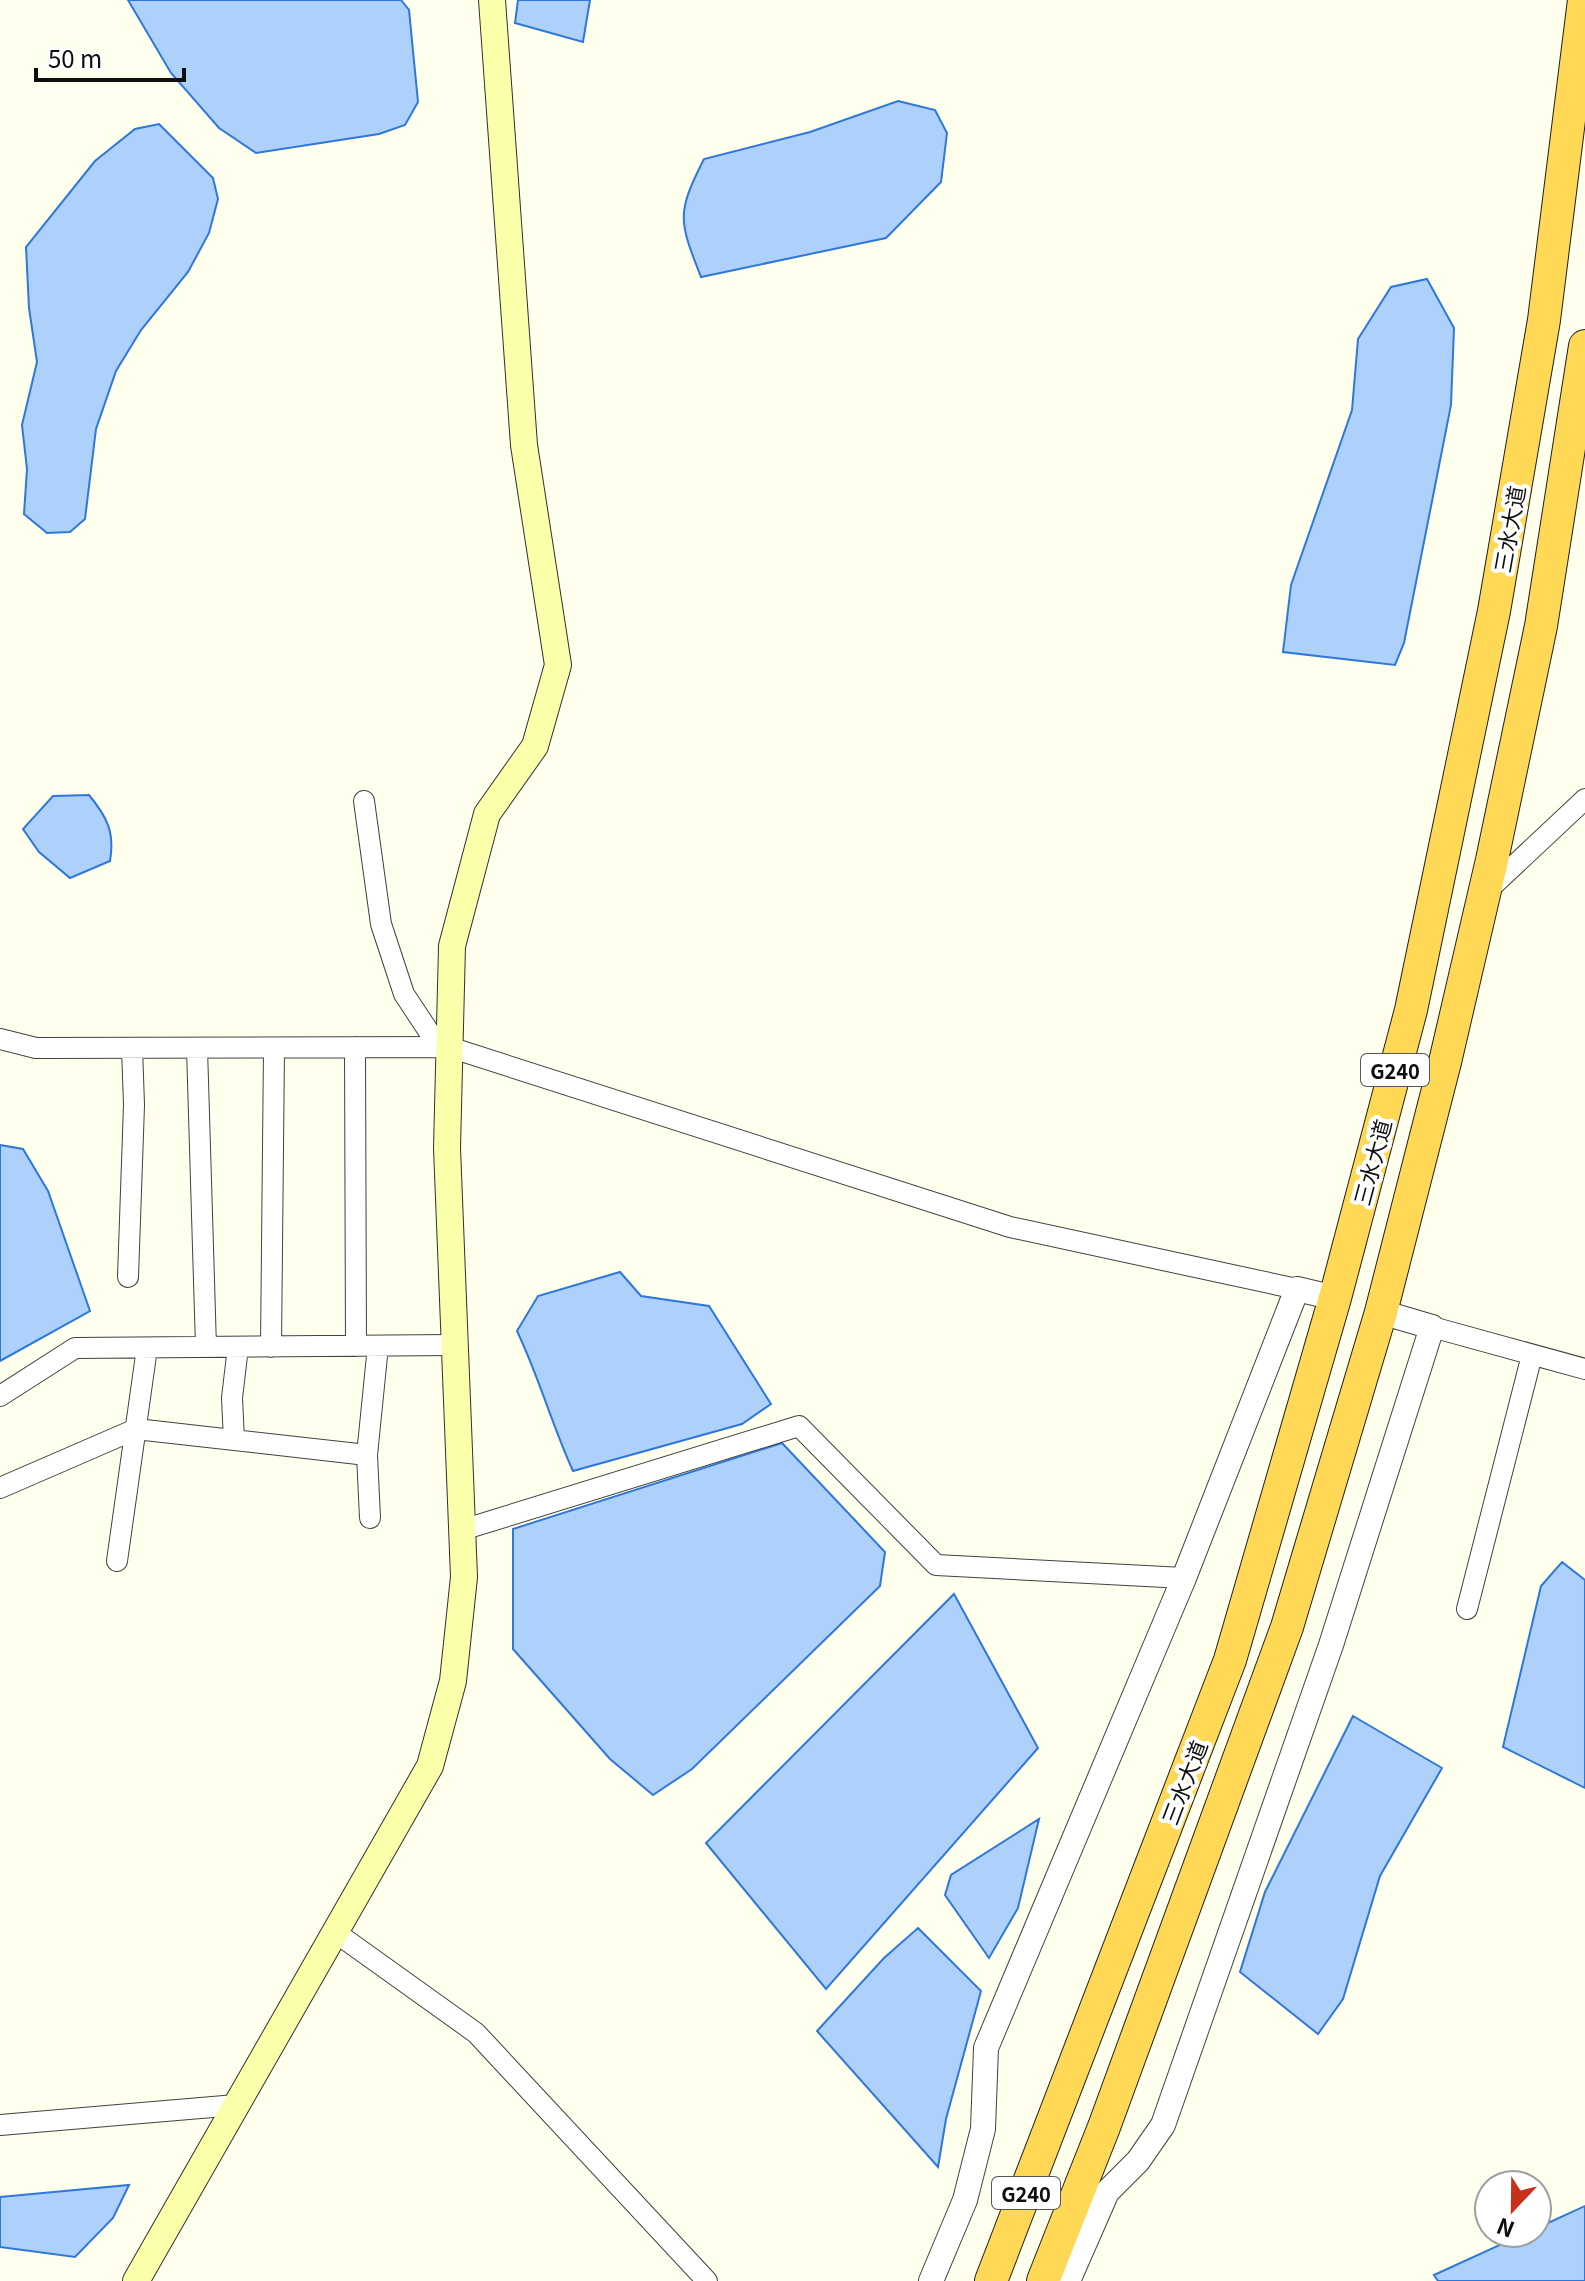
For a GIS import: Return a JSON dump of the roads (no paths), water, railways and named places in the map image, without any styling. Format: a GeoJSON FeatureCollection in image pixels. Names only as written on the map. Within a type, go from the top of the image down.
{"type":"FeatureCollection","features":[{"type":"Feature","properties":{"kind":"highway","name":"三水大道"},"geometry":{"type":"LineString","coordinates":[[991,2281],[1230,1660],[1335,1298],[1411,1010],[1494,611],[1544,320],[1584,0]]}},
{"type":"Feature","properties":{"kind":"highway","name":"三水大道"},"geometry":{"type":"LineString","coordinates":[[1043,2281],[1104,2127],[1287,1627],[1381,1312],[1485,892],[1541,626],[1585,346]]}},
{"type":"Feature","properties":{"kind":"main road"},"geometry":{"type":"LineString","coordinates":[[136,2281],[430,1766],[453,1681],[464,1577],[444,1047],[452,946],[487,814],[535,746],[558,665],[524,445],[492,0]]}},
{"type":"Feature","properties":{"kind":"street"},"geometry":{"type":"LineString","coordinates":[[1485,892],[1585,799]]}},
{"type":"Feature","properties":{"kind":"street"},"geometry":{"type":"LineString","coordinates":[[364,801],[381,924],[404,994],[444,1047]]}},
{"type":"Feature","properties":{"kind":"street"},"geometry":{"type":"LineString","coordinates":[[0,1039],[36,1048],[444,1047],[1010,1227],[1335,1298]]}},
{"type":"Feature","properties":{"kind":"street"},"geometry":{"type":"LineString","coordinates":[[355,1047],[356,1346]]}},
{"type":"Feature","properties":{"kind":"street"},"geometry":{"type":"LineString","coordinates":[[128,1277],[134,1105],[132,1048]]}},
{"type":"Feature","properties":{"kind":"street"},"geometry":{"type":"LineString","coordinates":[[197,1048],[206,1347]]}},
{"type":"Feature","properties":{"kind":"street"},"geometry":{"type":"LineString","coordinates":[[271,1347],[274,1048]]}},
{"type":"Feature","properties":{"kind":"street"},"geometry":{"type":"LineString","coordinates":[[931,2281],[965,2200],[983,2129],[986,2048],[1184,1578],[1297,1289]]}},
{"type":"Feature","properties":{"kind":"street"},"geometry":{"type":"LineString","coordinates":[[1381,1312],[1585,1369]]}},
{"type":"Feature","properties":{"kind":"street"},"geometry":{"type":"LineString","coordinates":[[1068,2281],[1107,2192],[1138,2161],[1163,2125],[1331,1645],[1432,1327]]}},
{"type":"Feature","properties":{"kind":"street"},"geometry":{"type":"LineString","coordinates":[[0,1396],[75,1348],[455,1345]]}},
{"type":"Feature","properties":{"kind":"street"},"geometry":{"type":"LineString","coordinates":[[370,1518],[367,1455],[378,1346]]}},
{"type":"Feature","properties":{"kind":"street"},"geometry":{"type":"LineString","coordinates":[[234,1440],[232,1398],[238,1347]]}},
{"type":"Feature","properties":{"kind":"street"},"geometry":{"type":"LineString","coordinates":[[117,1561],[147,1348]]}},
{"type":"Feature","properties":{"kind":"street"},"geometry":{"type":"LineString","coordinates":[[1467,1609],[1532,1355]]}},
{"type":"Feature","properties":{"kind":"street"},"geometry":{"type":"LineString","coordinates":[[462,1530],[799,1426],[936,1565],[1184,1578]]}},
{"type":"Feature","properties":{"kind":"street"},"geometry":{"type":"LineString","coordinates":[[0,1488],[136,1429],[367,1455]]}},
{"type":"Feature","properties":{"kind":"street"},"geometry":{"type":"LineString","coordinates":[[335,1932],[476,2033],[707,2281]]}},
{"type":"Feature","properties":{"kind":"street"},"geometry":{"type":"LineString","coordinates":[[0,2125],[236,2105]]}},
{"type":"Feature","properties":{"kind":"water"},"geometry":{"type":"Polygon","coordinates":[[[128,0],[401,0],[409,10],[418,102],[405,125],[379,134],[256,153],[219,128],[171,73],[128,0]]]}},
{"type":"Feature","properties":{"kind":"water"},"geometry":{"type":"Polygon","coordinates":[[[518,0],[590,0],[583,42],[515,23],[518,0]]]}},
{"type":"Feature","properties":{"kind":"water"},"geometry":{"type":"Polygon","coordinates":[[[898,101],[935,110],[947,133],[941,182],[886,238],[701,277],[688,243],[684,218],[689,193],[704,159],[810,132],[898,101]]]}},
{"type":"Feature","properties":{"kind":"water"},"geometry":{"type":"Polygon","coordinates":[[[159,124],[213,178],[218,199],[209,233],[188,272],[141,330],[116,371],[96,429],[85,519],[70,532],[47,533],[24,514],[27,469],[22,425],[37,362],[29,308],[26,247],[95,161],[135,129],[159,124]]]}},
{"type":"Feature","properties":{"kind":"water"},"geometry":{"type":"Polygon","coordinates":[[[1427,279],[1454,328],[1451,405],[1404,643],[1395,665],[1283,652],[1291,585],[1352,410],[1358,339],[1391,287],[1427,279]]]}},
{"type":"Feature","properties":{"kind":"water"},"geometry":{"type":"Polygon","coordinates":[[[89,795],[108,825],[110,861],[70,878],[39,852],[23,829],[53,796],[89,795]]]}},
{"type":"Feature","properties":{"kind":"water"},"geometry":{"type":"Polygon","coordinates":[[[0,1145],[23,1149],[48,1191],[90,1311],[0,1361],[0,1145]]]}},
{"type":"Feature","properties":{"kind":"water"},"geometry":{"type":"Polygon","coordinates":[[[620,1272],[641,1296],[709,1306],[771,1404],[742,1424],[573,1471],[517,1331],[538,1296],[620,1272]]]}},
{"type":"Feature","properties":{"kind":"water"},"geometry":{"type":"Polygon","coordinates":[[[782,1443],[885,1552],[880,1586],[692,1769],[653,1795],[610,1759],[513,1649],[513,1529],[782,1443]]]}},
{"type":"Feature","properties":{"kind":"water"},"geometry":{"type":"Polygon","coordinates":[[[1562,1562],[1585,1580],[1585,1788],[1503,1747],[1541,1586],[1562,1562]]]}},
{"type":"Feature","properties":{"kind":"water"},"geometry":{"type":"Polygon","coordinates":[[[954,1594],[1038,1748],[826,1989],[706,1843],[954,1594]]]}},
{"type":"Feature","properties":{"kind":"water"},"geometry":{"type":"Polygon","coordinates":[[[1353,1716],[1442,1768],[1380,1876],[1343,1999],[1318,2034],[1240,1972],[1265,1892],[1353,1716]]]}},
{"type":"Feature","properties":{"kind":"water"},"geometry":{"type":"Polygon","coordinates":[[[1039,1819],[1018,1908],[989,1958],[945,1895],[951,1875],[1039,1819]]]}},
{"type":"Feature","properties":{"kind":"water"},"geometry":{"type":"Polygon","coordinates":[[[918,1928],[981,1991],[946,2119],[938,2167],[817,2031],[884,1958],[918,1928]]]}},
{"type":"Feature","properties":{"kind":"water"},"geometry":{"type":"Polygon","coordinates":[[[129,2185],[113,2218],[75,2257],[0,2247],[0,2197],[129,2185]]]}},
{"type":"Feature","properties":{"kind":"water"},"geometry":{"type":"Polygon","coordinates":[[[1585,2206],[1585,2281],[1438,2281],[1434,2275],[1491,2249],[1553,2249],[1553,2221],[1585,2206]]]}}]}
